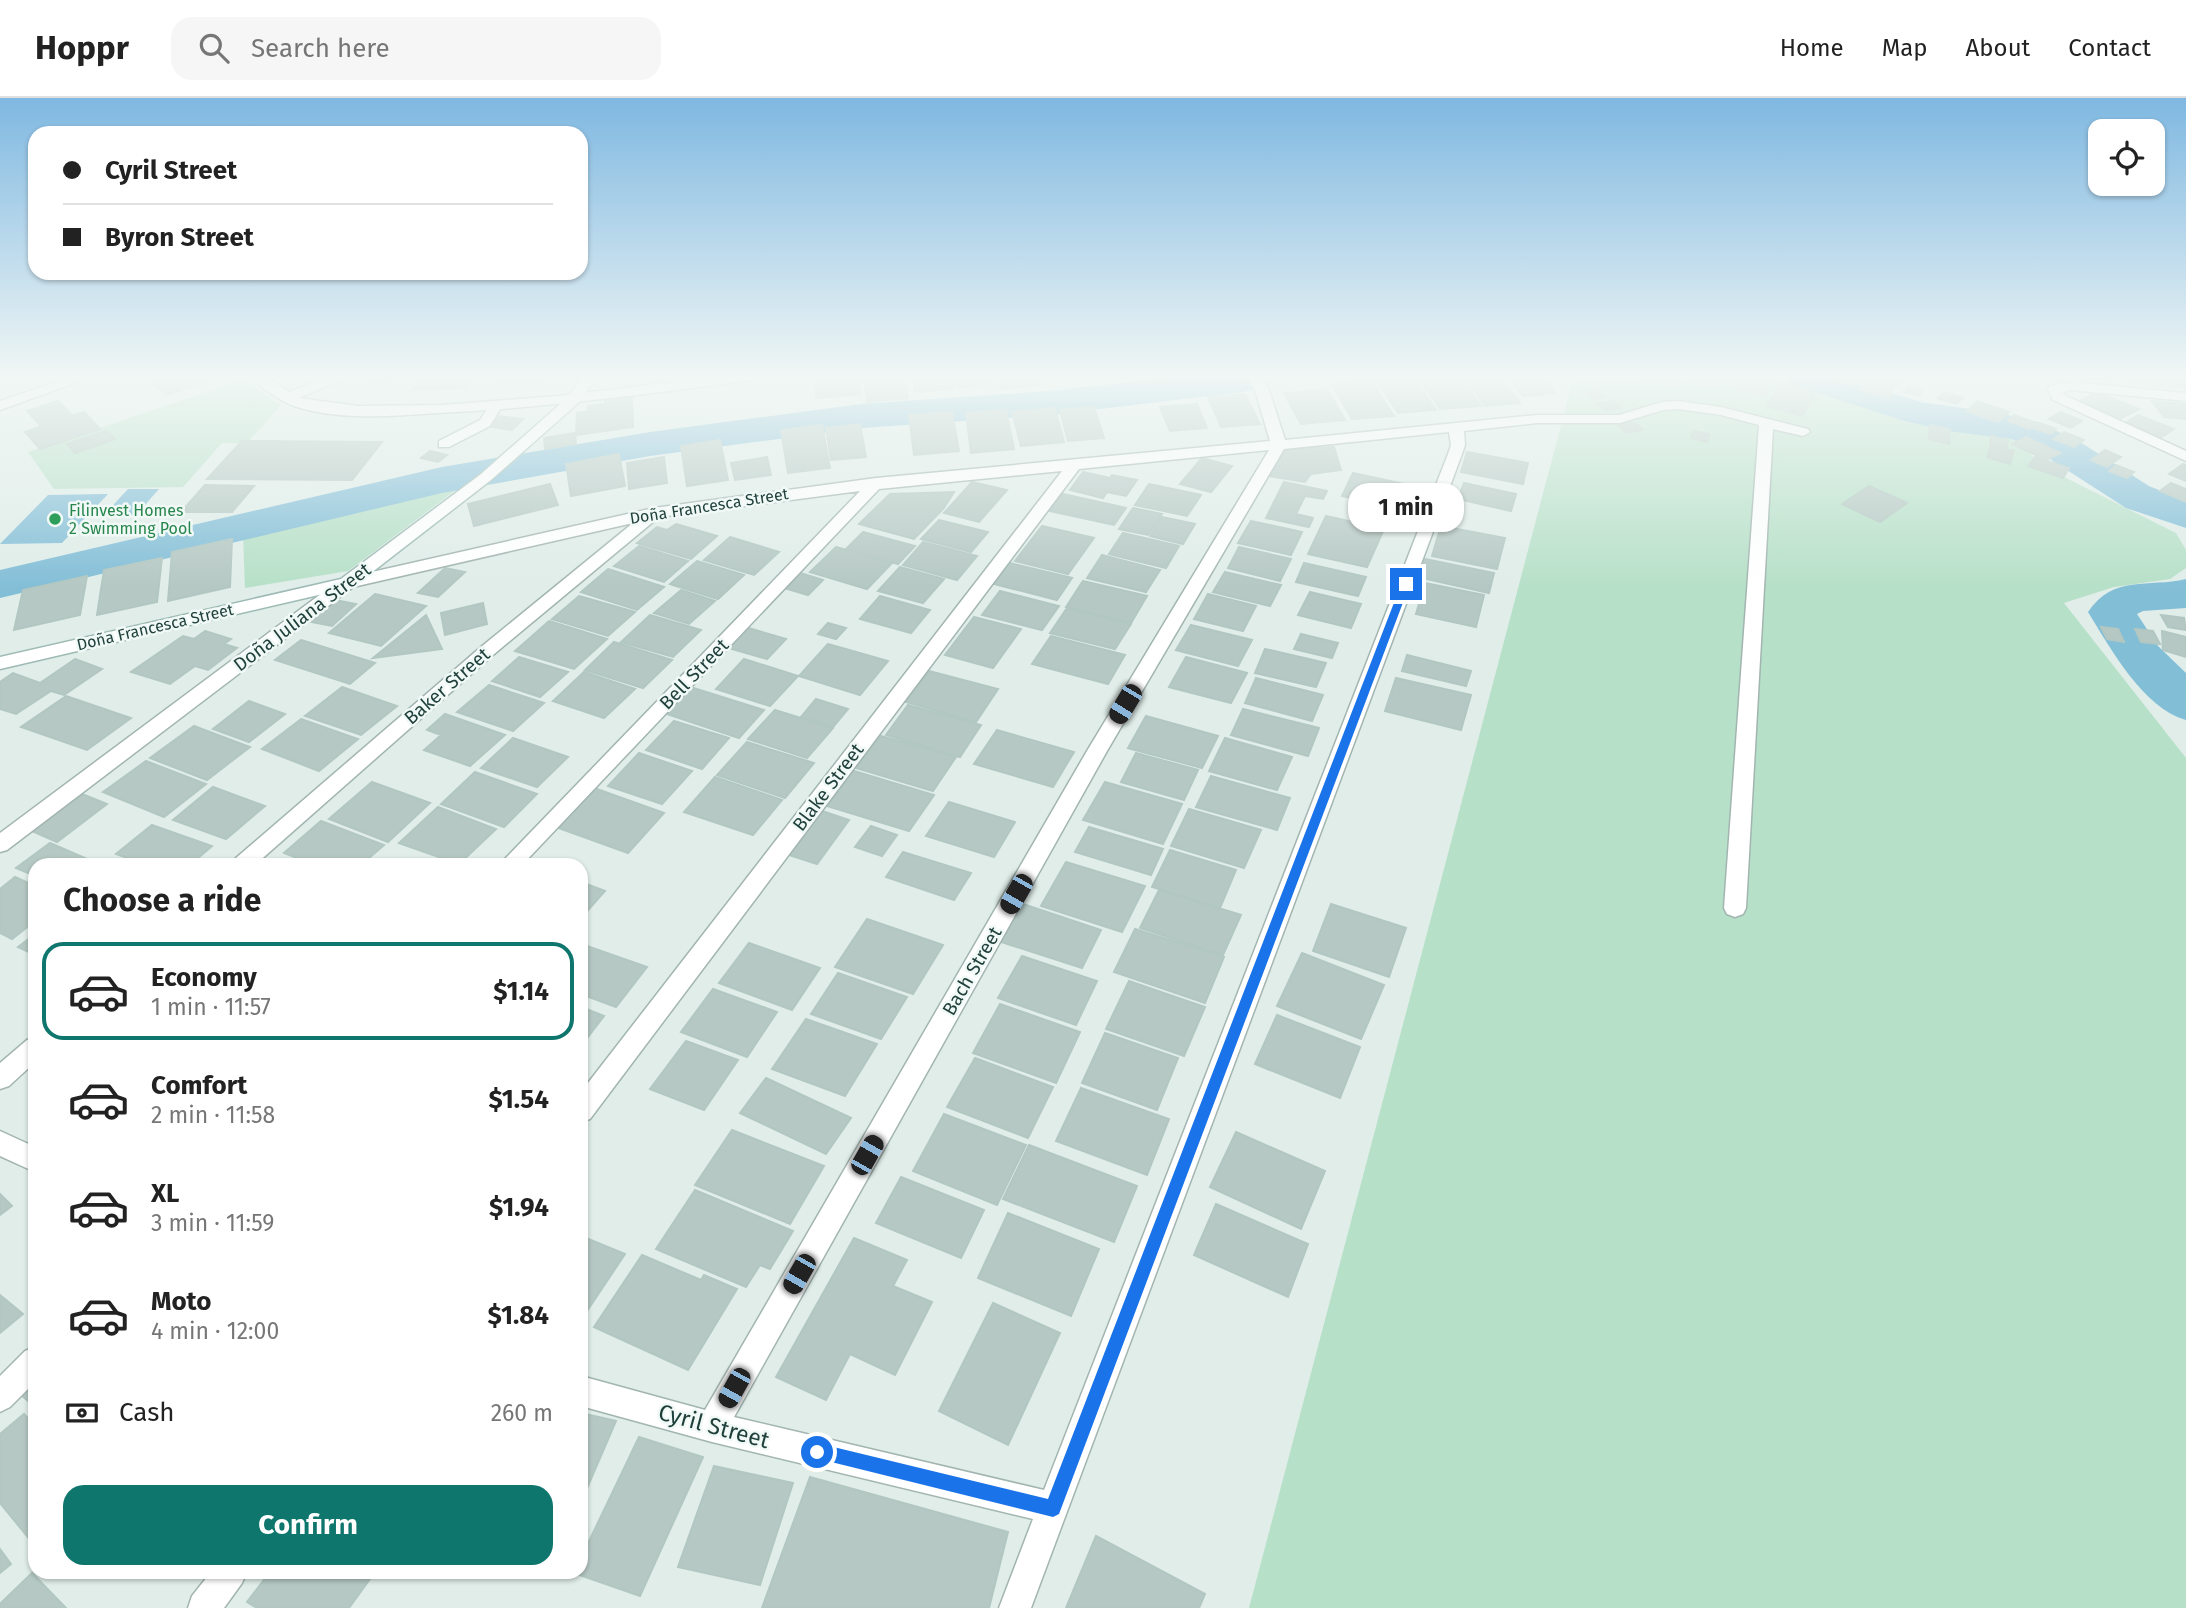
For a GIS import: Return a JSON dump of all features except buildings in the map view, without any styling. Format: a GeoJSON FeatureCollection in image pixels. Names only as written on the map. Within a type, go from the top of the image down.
{"type":"FeatureCollection","features":[{"type":"Feature","properties":{"kind":"street","name":"Doña Juliana Street"},"geometry":{"type":"LineString","coordinates":[[0,844],[486,477],[521,446]]}},
{"type":"Feature","properties":{"kind":"street","name":"Doña Francesca Street"},"geometry":{"type":"LineString","coordinates":[[0,663],[654,513],[876,483],[1263,446]]}},
{"type":"Feature","properties":{"kind":"street","name":"Bach Street"},"geometry":{"type":"LineString","coordinates":[[712,1427],[1090,763],[1278,446]]}},
{"type":"Feature","properties":{"kind":"street"},"geometry":{"type":"LineString","coordinates":[[1015,1608],[1458,446]]}},
{"type":"Feature","properties":{"kind":"street"},"geometry":{"type":"LineString","coordinates":[[1735,908],[1764,446]]}},
{"type":"Feature","properties":{"kind":"street"},"geometry":{"type":"LineString","coordinates":[[2166,446],[2183,454]]}},
{"type":"Feature","properties":{"kind":"street","name":"Blake Street"},"geometry":{"type":"LineString","coordinates":[[588,1102],[1075,464]]}},
{"type":"Feature","properties":{"kind":"street","name":"Bell Street"},"geometry":{"type":"LineString","coordinates":[[517,858],[876,483]]}},
{"type":"Feature","properties":{"kind":"street","name":"Baker Street"},"geometry":{"type":"LineString","coordinates":[[250,858],[487,651],[654,513]]}},
{"type":"Feature","properties":{"kind":"street"},"geometry":{"type":"LineString","coordinates":[[0,1078],[28,1053]]}},
{"type":"Feature","properties":{"kind":"street"},"geometry":{"type":"LineString","coordinates":[[0,1143],[28,1157]]}},
{"type":"Feature","properties":{"kind":"street"},"geometry":{"type":"LineString","coordinates":[[0,1398],[28,1368]]}},
{"type":"Feature","properties":{"kind":"street","name":"Cyril Street"},"geometry":{"type":"LineString","coordinates":[[588,1393],[712,1427],[1053,1508]]}},
{"type":"Feature","properties":{"kind":"street"},"geometry":{"type":"LineString","coordinates":[[204,1608],[226,1579]]}},
{"type":"Feature","properties":{"kind":"green space"},"geometry":{"type":"Polygon","coordinates":[[[45,446],[219,446],[183,487],[54,489],[28,452],[45,446]]]}},
{"type":"Feature","properties":{"kind":"green space"},"geometry":{"type":"Polygon","coordinates":[[[1555,446],[2021,446],[2048,469],[2176,533],[2186,550],[2186,568],[2170,579],[2114,587],[2064,603],[2186,758],[2186,1608],[1249,1608],[1555,446]]]}},
{"type":"Feature","properties":{"kind":"green space"},"geometry":{"type":"Polygon","coordinates":[[[469,480],[348,571],[245,588],[243,535],[469,480]]]}},
{"type":"Feature","properties":{"kind":"water"},"geometry":{"type":"Polygon","coordinates":[[[128,489],[159,489],[136,515],[104,515],[128,489]]]}},
{"type":"Feature","properties":{"kind":"water","name":"Filinvest Homes 2 Swimming Pool"},"geometry":{"type":"Polygon","coordinates":[[[108,494],[62,543],[0,544],[48,495],[108,494]]]}},
{"type":"Feature","properties":{"kind":"waterway"},"geometry":{"type":"LineString","coordinates":[[0,584],[442,480],[636,446]]}},
{"type":"Feature","properties":{"kind":"waterway"},"geometry":{"type":"LineString","coordinates":[[2057,446],[2134,495],[2186,515]]}},
{"type":"Feature","properties":{"kind":"waterway"},"geometry":{"type":"LineString","coordinates":[[2186,593],[2129,599],[2112,612],[2141,657],[2186,703]]}},
{"type":"Feature","properties":{"kind":"place","name":"Filinvest Homes 2 Swimming Pool"},"geometry":{"type":"Point","coordinates":[55,519]}},
{"type":"Feature","properties":{"kind":"route"},"geometry":{"type":"LineString","coordinates":[[817,1452],[1053,1508],[1406,584]]}}]}
